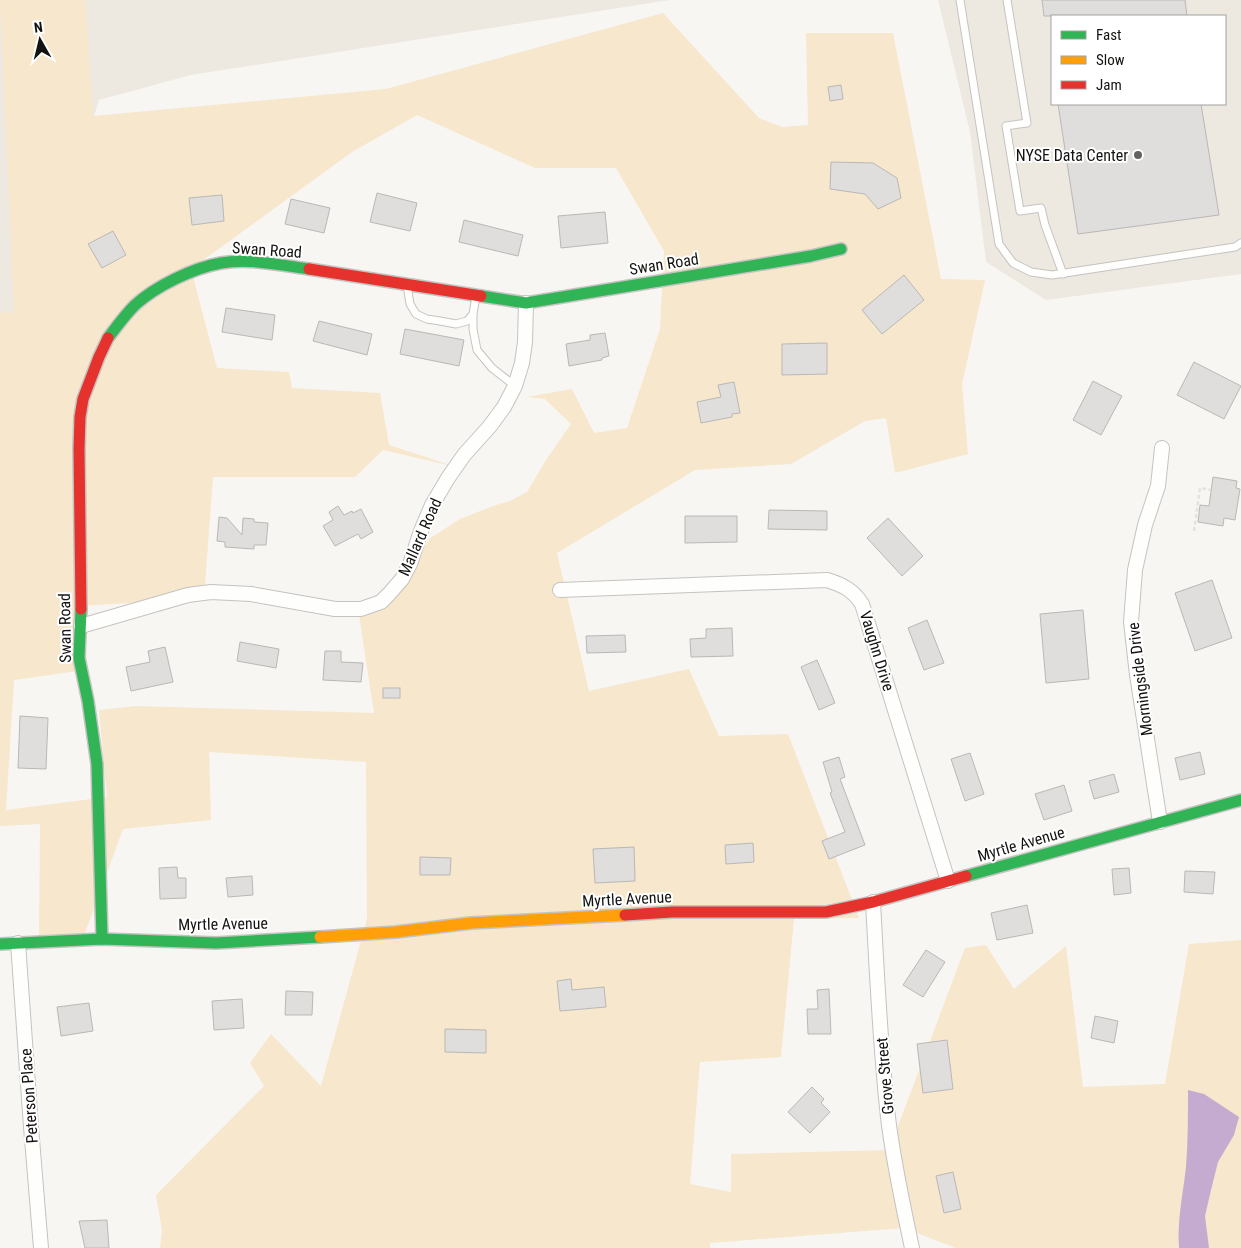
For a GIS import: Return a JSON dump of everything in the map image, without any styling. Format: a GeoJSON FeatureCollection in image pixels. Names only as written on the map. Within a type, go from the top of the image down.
{"type":"FeatureCollection","features":[{"type":"Feature","properties":{"kind":"street","name":"Swan Road"},"geometry":{"type":"LineString","coordinates":[[102,939],[97,764],[88,701],[79,658],[81,626],[80,417],[83,400],[98,357],[107,339],[136,304],[178,277],[198,269],[222,264],[248,262],[283,265],[526,303],[804,257],[841,249]]}},
{"type":"Feature","properties":{"kind":"street","name":"Mallard Road"},"geometry":{"type":"LineString","coordinates":[[81,626],[188,595],[212,592],[251,594],[335,609],[361,609],[381,602],[402,580],[432,505],[448,478],[464,455],[504,407],[522,363],[525,342],[526,303]]}},
{"type":"Feature","properties":{"kind":"street","name":"Morningside Drive"},"geometry":{"type":"LineString","coordinates":[[1160,822],[1137,675],[1132,622],[1135,570],[1158,486],[1162,448]]}},
{"type":"Feature","properties":{"kind":"street","name":"Vaughn Drive"},"geometry":{"type":"LineString","coordinates":[[560,590],[826,580],[850,590],[862,604],[948,881]]}},
{"type":"Feature","properties":{"kind":"street","name":"Myrtle Avenue"},"geometry":{"type":"LineString","coordinates":[[0,944],[102,939],[216,942],[396,932],[471,923],[672,912],[826,912],[872,902],[1241,800]]}},
{"type":"Feature","properties":{"kind":"street","name":"Grove Street"},"geometry":{"type":"LineString","coordinates":[[872,902],[888,1119],[912,1248]]}},
{"type":"Feature","properties":{"kind":"street","name":"Peterson Place"},"geometry":{"type":"LineString","coordinates":[[18,943],[41,1248]]}},
{"type":"Feature","properties":{"kind":"lane"},"geometry":{"type":"LineString","coordinates":[[960,0],[999,244],[1013,263],[1031,272],[1052,275],[1235,247],[1241,243]]}},
{"type":"Feature","properties":{"kind":"lane"},"geometry":{"type":"LineString","coordinates":[[1008,0],[1027,123],[1006,126],[1020,211],[1041,208],[1045,225],[1063,274]]}},
{"type":"Feature","properties":{"kind":"lane"},"geometry":{"type":"LineString","coordinates":[[407,284],[410,304],[416,314],[427,319],[456,324],[467,321],[473,314]]}},
{"type":"Feature","properties":{"kind":"lane"},"geometry":{"type":"LineString","coordinates":[[476,295],[473,329],[477,350],[492,368],[514,386]]}},
{"type":"Feature","properties":{"kind":"path"},"geometry":{"type":"LineString","coordinates":[[1194,531],[1200,488],[1211,490]]}},
{"type":"Feature","properties":{"kind":"shaded area"},"geometry":{"type":"Polygon","coordinates":[[[0,0],[670,0],[191,75],[99,100],[31,315],[0,320],[0,0]]]}},
{"type":"Feature","properties":{"kind":"shaded area"},"geometry":{"type":"Polygon","coordinates":[[[0,0],[85,0],[93,116],[386,89],[663,13],[759,118],[782,127],[808,125],[806,33],[893,33],[941,279],[985,280],[962,384],[968,454],[895,473],[886,418],[865,421],[791,464],[695,470],[557,553],[589,691],[689,669],[719,736],[788,734],[859,918],[794,919],[781,1057],[700,1062],[690,1184],[731,1192],[731,1154],[889,1150],[965,948],[986,945],[1014,989],[1066,946],[1083,1087],[1165,1084],[1189,944],[1241,940],[1241,1248],[956,1248],[904,1228],[710,1243],[710,1248],[160,1248],[162,1230],[156,1195],[264,1086],[250,1063],[271,1034],[321,1086],[367,919],[366,762],[209,752],[211,820],[123,829],[82,941],[39,943],[40,824],[0,826],[0,313],[14,312],[0,0]],[[417,115],[352,152],[191,269],[217,368],[289,372],[292,388],[380,393],[389,445],[456,467],[383,450],[355,477],[213,477],[204,599],[77,606],[78,671],[14,680],[6,810],[107,797],[99,710],[136,706],[374,713],[359,615],[393,598],[429,539],[460,519],[510,501],[527,492],[571,424],[545,399],[527,397],[572,389],[594,433],[627,428],[660,329],[664,251],[616,168],[535,168],[417,115]]]}},
{"type":"Feature","properties":{"kind":"shaded area"},"geometry":{"type":"Polygon","coordinates":[[[938,0],[1241,0],[1241,274],[1046,300],[986,262],[970,132],[938,0]]]}},
{"type":"Feature","properties":{"kind":"shaded area"},"geometry":{"type":"Polygon","coordinates":[[[1188,1090],[1204,1094],[1239,1117],[1234,1135],[1218,1162],[1205,1216],[1209,1248],[1179,1248],[1180,1217],[1187,1157],[1188,1090]]]}},
{"type":"Feature","properties":{"kind":"building"},"geometry":{"type":"Polygon","coordinates":[[[1042,0],[1185,0],[1187,15],[1051,15],[1044,16],[1042,0]]]}},
{"type":"Feature","properties":{"kind":"building"},"geometry":{"type":"Polygon","coordinates":[[[841,85],[843,99],[830,101],[828,87],[841,85]]]}},
{"type":"Feature","properties":{"kind":"building","name":"NYSE Data Center"},"geometry":{"type":"Polygon","coordinates":[[[1058,105],[1201,105],[1219,215],[1078,234],[1058,105]]]}},
{"type":"Feature","properties":{"kind":"building"},"geometry":{"type":"Polygon","coordinates":[[[831,162],[873,163],[897,178],[901,198],[878,209],[865,194],[830,189],[831,162]]]}},
{"type":"Feature","properties":{"kind":"building"},"geometry":{"type":"Polygon","coordinates":[[[377,193],[417,203],[410,231],[370,222],[377,193]]]}},
{"type":"Feature","properties":{"kind":"building"},"geometry":{"type":"Polygon","coordinates":[[[222,195],[224,221],[192,225],[189,198],[222,195]]]}},
{"type":"Feature","properties":{"kind":"building"},"geometry":{"type":"Polygon","coordinates":[[[291,199],[330,208],[324,233],[285,224],[291,199]]]}},
{"type":"Feature","properties":{"kind":"building"},"geometry":{"type":"Polygon","coordinates":[[[605,212],[608,243],[561,248],[558,216],[605,212]]]}},
{"type":"Feature","properties":{"kind":"building"},"geometry":{"type":"Polygon","coordinates":[[[464,220],[523,235],[518,256],[459,242],[464,220]]]}},
{"type":"Feature","properties":{"kind":"building"},"geometry":{"type":"Polygon","coordinates":[[[113,231],[126,255],[102,268],[88,244],[113,231]]]}},
{"type":"Feature","properties":{"kind":"building"},"geometry":{"type":"Polygon","coordinates":[[[904,275],[924,300],[882,334],[862,310],[904,275]]]}},
{"type":"Feature","properties":{"kind":"building"},"geometry":{"type":"Polygon","coordinates":[[[226,308],[275,315],[272,340],[222,332],[226,308]]]}},
{"type":"Feature","properties":{"kind":"building"},"geometry":{"type":"Polygon","coordinates":[[[319,321],[372,334],[367,355],[313,341],[319,321]]]}},
{"type":"Feature","properties":{"kind":"building"},"geometry":{"type":"Polygon","coordinates":[[[405,329],[464,340],[459,366],[400,354],[405,329]]]}},
{"type":"Feature","properties":{"kind":"building"},"geometry":{"type":"Polygon","coordinates":[[[605,333],[609,356],[602,358],[602,360],[569,366],[566,344],[590,340],[590,335],[605,333]]]}},
{"type":"Feature","properties":{"kind":"building"},"geometry":{"type":"Polygon","coordinates":[[[827,343],[827,374],[782,375],[782,344],[827,343]]]}},
{"type":"Feature","properties":{"kind":"building"},"geometry":{"type":"Polygon","coordinates":[[[1194,362],[1241,386],[1224,419],[1177,395],[1194,362]]]}},
{"type":"Feature","properties":{"kind":"building"},"geometry":{"type":"Polygon","coordinates":[[[1093,381],[1122,396],[1101,435],[1073,420],[1093,381]]]}},
{"type":"Feature","properties":{"kind":"building"},"geometry":{"type":"Polygon","coordinates":[[[734,382],[740,413],[732,414],[732,417],[701,423],[697,402],[721,397],[718,385],[734,382]]]}},
{"type":"Feature","properties":{"kind":"building"},"geometry":{"type":"Polygon","coordinates":[[[1213,477],[1237,481],[1236,488],[1240,489],[1235,520],[1224,518],[1223,526],[1198,522],[1200,505],[1209,506],[1213,477]]]}},
{"type":"Feature","properties":{"kind":"building"},"geometry":{"type":"Polygon","coordinates":[[[338,506],[344,515],[361,509],[373,532],[361,539],[358,534],[335,546],[323,526],[333,520],[329,512],[338,506]]]}},
{"type":"Feature","properties":{"kind":"building"},"geometry":{"type":"Polygon","coordinates":[[[769,510],[827,511],[827,530],[768,529],[769,510]]]}},
{"type":"Feature","properties":{"kind":"building"},"geometry":{"type":"Polygon","coordinates":[[[685,516],[737,516],[737,542],[685,543],[685,516]]]}},
{"type":"Feature","properties":{"kind":"building"},"geometry":{"type":"Polygon","coordinates":[[[219,517],[227,518],[242,535],[243,518],[254,519],[254,522],[268,523],[266,545],[254,545],[254,549],[225,547],[225,542],[217,541],[219,517]]]}},
{"type":"Feature","properties":{"kind":"building"},"geometry":{"type":"Polygon","coordinates":[[[888,518],[923,556],[902,576],[867,538],[888,518]]]}},
{"type":"Feature","properties":{"kind":"building"},"geometry":{"type":"Polygon","coordinates":[[[1212,580],[1232,638],[1195,651],[1175,593],[1212,580]]]}},
{"type":"Feature","properties":{"kind":"building"},"geometry":{"type":"Polygon","coordinates":[[[1083,610],[1089,679],[1046,683],[1040,614],[1083,610]]]}},
{"type":"Feature","properties":{"kind":"building"},"geometry":{"type":"Polygon","coordinates":[[[927,620],[944,663],[924,670],[908,628],[927,620]]]}},
{"type":"Feature","properties":{"kind":"building"},"geometry":{"type":"Polygon","coordinates":[[[732,628],[733,656],[691,657],[690,639],[706,638],[706,629],[732,628]]]}},
{"type":"Feature","properties":{"kind":"building"},"geometry":{"type":"Polygon","coordinates":[[[625,635],[626,652],[587,653],[586,636],[625,635]]]}},
{"type":"Feature","properties":{"kind":"building"},"geometry":{"type":"Polygon","coordinates":[[[240,642],[279,649],[276,668],[237,661],[240,642]]]}},
{"type":"Feature","properties":{"kind":"building"},"geometry":{"type":"Polygon","coordinates":[[[165,647],[173,682],[131,691],[126,667],[150,662],[148,651],[165,647]]]}},
{"type":"Feature","properties":{"kind":"building"},"geometry":{"type":"Polygon","coordinates":[[[325,651],[341,651],[341,662],[363,663],[361,682],[323,680],[325,651]]]}},
{"type":"Feature","properties":{"kind":"building"},"geometry":{"type":"Polygon","coordinates":[[[817,660],[835,703],[819,710],[801,667],[817,660]]]}},
{"type":"Feature","properties":{"kind":"building"},"geometry":{"type":"Polygon","coordinates":[[[383,688],[400,688],[400,698],[383,698],[383,688]]]}},
{"type":"Feature","properties":{"kind":"building"},"geometry":{"type":"Polygon","coordinates":[[[20,716],[48,718],[46,769],[18,768],[20,716]]]}},
{"type":"Feature","properties":{"kind":"building"},"geometry":{"type":"Polygon","coordinates":[[[1200,752],[1205,774],[1180,780],[1175,758],[1200,752]]]}},
{"type":"Feature","properties":{"kind":"building"},"geometry":{"type":"Polygon","coordinates":[[[970,753],[984,794],[965,801],[951,759],[970,753]]]}},
{"type":"Feature","properties":{"kind":"building"},"geometry":{"type":"Polygon","coordinates":[[[839,757],[845,777],[840,779],[865,845],[829,859],[822,841],[845,832],[830,793],[832,792],[823,762],[839,757]]]}},
{"type":"Feature","properties":{"kind":"building"},"geometry":{"type":"Polygon","coordinates":[[[1114,774],[1119,792],[1094,799],[1089,781],[1114,774]]]}},
{"type":"Feature","properties":{"kind":"building"},"geometry":{"type":"Polygon","coordinates":[[[1064,785],[1072,811],[1044,820],[1035,794],[1064,785]]]}},
{"type":"Feature","properties":{"kind":"building"},"geometry":{"type":"Polygon","coordinates":[[[753,843],[754,862],[726,864],[725,845],[753,843]]]}},
{"type":"Feature","properties":{"kind":"building"},"geometry":{"type":"Polygon","coordinates":[[[634,847],[635,881],[595,883],[593,849],[634,847]]]}},
{"type":"Feature","properties":{"kind":"building"},"geometry":{"type":"Polygon","coordinates":[[[420,857],[451,858],[450,875],[420,875],[420,857]]]}},
{"type":"Feature","properties":{"kind":"building"},"geometry":{"type":"Polygon","coordinates":[[[177,867],[178,878],[186,878],[186,898],[160,899],[159,868],[177,867]]]}},
{"type":"Feature","properties":{"kind":"building"},"geometry":{"type":"Polygon","coordinates":[[[1129,868],[1131,893],[1114,895],[1112,869],[1129,868]]]}},
{"type":"Feature","properties":{"kind":"building"},"geometry":{"type":"Polygon","coordinates":[[[1185,871],[1215,872],[1213,894],[1184,892],[1185,871]]]}},
{"type":"Feature","properties":{"kind":"building"},"geometry":{"type":"Polygon","coordinates":[[[252,876],[253,895],[228,897],[226,878],[252,876]]]}},
{"type":"Feature","properties":{"kind":"building"},"geometry":{"type":"Polygon","coordinates":[[[1027,905],[1033,933],[997,940],[991,913],[1027,905]]]}},
{"type":"Feature","properties":{"kind":"building"},"geometry":{"type":"Polygon","coordinates":[[[926,950],[945,962],[923,997],[903,985],[926,950]]]}},
{"type":"Feature","properties":{"kind":"building"},"geometry":{"type":"Polygon","coordinates":[[[571,979],[572,990],[604,987],[606,1007],[560,1011],[557,981],[571,979]]]}},
{"type":"Feature","properties":{"kind":"building"},"geometry":{"type":"Polygon","coordinates":[[[829,989],[831,1034],[808,1034],[807,1009],[818,1009],[817,990],[829,989]]]}},
{"type":"Feature","properties":{"kind":"building"},"geometry":{"type":"Polygon","coordinates":[[[286,991],[313,992],[312,1015],[285,1015],[286,991]]]}},
{"type":"Feature","properties":{"kind":"building"},"geometry":{"type":"Polygon","coordinates":[[[242,999],[244,1028],[214,1030],[212,1001],[242,999]]]}},
{"type":"Feature","properties":{"kind":"building"},"geometry":{"type":"Polygon","coordinates":[[[89,1003],[93,1031],[61,1036],[57,1007],[89,1003]]]}},
{"type":"Feature","properties":{"kind":"building"},"geometry":{"type":"Polygon","coordinates":[[[1095,1016],[1118,1021],[1114,1043],[1091,1038],[1095,1016]]]}},
{"type":"Feature","properties":{"kind":"building"},"geometry":{"type":"Polygon","coordinates":[[[445,1029],[486,1030],[486,1053],[445,1052],[445,1029]]]}},
{"type":"Feature","properties":{"kind":"building"},"geometry":{"type":"Polygon","coordinates":[[[947,1040],[953,1089],[923,1093],[917,1044],[947,1040]]]}},
{"type":"Feature","properties":{"kind":"building"},"geometry":{"type":"Polygon","coordinates":[[[812,1087],[824,1099],[821,1103],[830,1112],[810,1133],[788,1112],[812,1087]]]}},
{"type":"Feature","properties":{"kind":"building"},"geometry":{"type":"Polygon","coordinates":[[[953,1172],[961,1209],[944,1213],[936,1176],[953,1172]]]}},
{"type":"Feature","properties":{"kind":"building"},"geometry":{"type":"Polygon","coordinates":[[[107,1220],[109,1248],[85,1248],[79,1221],[107,1220]]]}},
{"type":"Feature","properties":{"kind":"traffic: fast"},"geometry":{"type":"LineString","coordinates":[[481,296],[526,303],[811,256],[841,249]]}},
{"type":"Feature","properties":{"kind":"traffic: fast"},"geometry":{"type":"LineString","coordinates":[[108,338],[135,305],[153,291],[187,273],[210,265],[242,261],[309,269]]}},
{"type":"Feature","properties":{"kind":"traffic: fast"},"geometry":{"type":"LineString","coordinates":[[81,609],[79,658],[88,701],[97,764],[102,939]]}},
{"type":"Feature","properties":{"kind":"traffic: fast"},"geometry":{"type":"LineString","coordinates":[[966,876],[1241,800]]}},
{"type":"Feature","properties":{"kind":"traffic: fast"},"geometry":{"type":"LineString","coordinates":[[0,944],[102,939],[216,943],[320,937]]}},
{"type":"Feature","properties":{"kind":"traffic: slow"},"geometry":{"type":"LineString","coordinates":[[320,937],[396,932],[471,923],[625,915]]}},
{"type":"Feature","properties":{"kind":"traffic: jam"},"geometry":{"type":"LineString","coordinates":[[309,269],[481,296]]}},
{"type":"Feature","properties":{"kind":"traffic: jam"},"geometry":{"type":"LineString","coordinates":[[81,609],[80,417],[83,399],[108,338]]}},
{"type":"Feature","properties":{"kind":"traffic: jam"},"geometry":{"type":"LineString","coordinates":[[625,915],[672,912],[826,912],[873,902],[966,876]]}},
{"type":"Feature","properties":{"kind":"place","name":"NYSE Data Center"},"geometry":{"type":"Point","coordinates":[1138,155]}}]}
